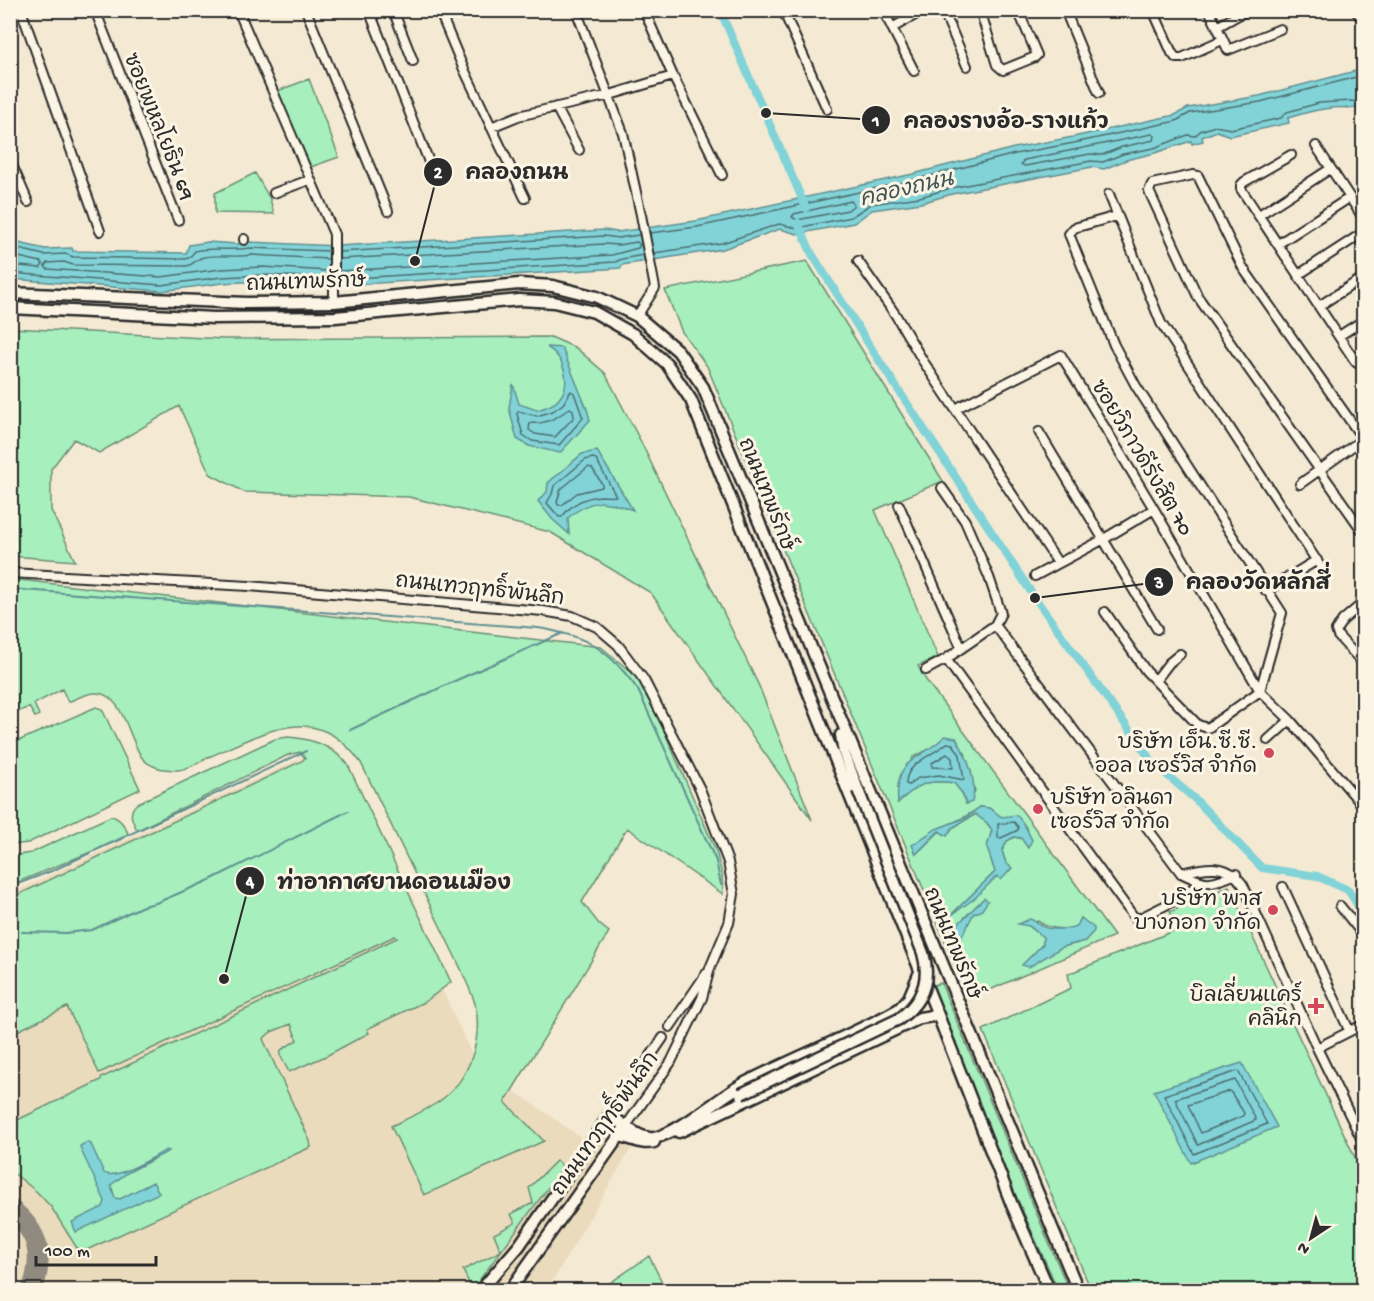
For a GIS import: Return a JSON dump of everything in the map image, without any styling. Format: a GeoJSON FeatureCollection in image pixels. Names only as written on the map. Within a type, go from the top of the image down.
{"type":"FeatureCollection","features":[{"type":"Feature","properties":{"kind":"main road","name":"ถนนเทพรักษ์"},"geometry":{"type":"LineString","coordinates":[[10,292],[247,303],[334,303],[519,284],[553,286],[597,297],[637,316],[678,351],[703,387],[1078,1290]]}},
{"type":"Feature","properties":{"kind":"main road","name":"ถนนเทพรักษ์"},"geometry":{"type":"LineString","coordinates":[[10,308],[214,318],[335,317],[520,300],[554,302],[594,312],[633,334],[667,364],[691,400],[1012,1205],[1049,1290]]}},
{"type":"Feature","properties":{"kind":"main road"},"geometry":{"type":"LineString","coordinates":[[681,1132],[741,1094],[899,1019],[918,1002],[923,991],[926,965],[922,952],[844,753],[837,714]]}},
{"type":"Feature","properties":{"kind":"main road"},"geometry":{"type":"LineString","coordinates":[[623,1131],[644,1137],[660,1136],[678,1127],[744,1084],[899,1009],[909,998],[920,972]]}},
{"type":"Feature","properties":{"kind":"main road"},"geometry":{"type":"LineString","coordinates":[[899,1009],[911,1012],[913,1015],[910,1023]]}},
{"type":"Feature","properties":{"kind":"main road"},"geometry":{"type":"LineString","coordinates":[[610,1115],[623,1131],[638,1143],[646,1144],[681,1132],[910,1023],[927,1016],[938,1015]]}},
{"type":"Feature","properties":{"kind":"main road","name":"ถนนเทวฤทธิ์พันลึก"},"geometry":{"type":"LineString","coordinates":[[481,1290],[519,1246],[610,1115]]}},
{"type":"Feature","properties":{"kind":"main road","name":"ถนนเทวฤทธิ์พันลึก"},"geometry":{"type":"LineString","coordinates":[[510,1290],[623,1131]]}},
{"type":"Feature","properties":{"kind":"street"},"geometry":{"type":"LineString","coordinates":[[21,10],[100,231]]}},
{"type":"Feature","properties":{"kind":"street","name":"ซอยพหลโยธิน 69"},"geometry":{"type":"LineString","coordinates":[[96,10],[178,220]]}},
{"type":"Feature","properties":{"kind":"street"},"geometry":{"type":"LineString","coordinates":[[238,10],[334,234],[334,303]]}},
{"type":"Feature","properties":{"kind":"street"},"geometry":{"type":"LineString","coordinates":[[306,10],[388,211]]}},
{"type":"Feature","properties":{"kind":"street"},"geometry":{"type":"LineString","coordinates":[[369,10],[431,166]]}},
{"type":"Feature","properties":{"kind":"street"},"geometry":{"type":"LineString","coordinates":[[393,10],[413,61]]}},
{"type":"Feature","properties":{"kind":"street"},"geometry":{"type":"LineString","coordinates":[[439,10],[525,198]]}},
{"type":"Feature","properties":{"kind":"street"},"geometry":{"type":"LineString","coordinates":[[576,10],[623,133],[641,215],[655,288],[637,316]]}},
{"type":"Feature","properties":{"kind":"street"},"geometry":{"type":"LineString","coordinates":[[644,10],[673,76],[722,175]]}},
{"type":"Feature","properties":{"kind":"street"},"geometry":{"type":"LineString","coordinates":[[783,10],[827,109]]}},
{"type":"Feature","properties":{"kind":"street"},"geometry":{"type":"LineString","coordinates":[[883,10],[914,71]]}},
{"type":"Feature","properties":{"kind":"street"},"geometry":{"type":"LineString","coordinates":[[892,28],[924,10]]}},
{"type":"Feature","properties":{"kind":"street"},"geometry":{"type":"LineString","coordinates":[[944,10],[967,66]]}},
{"type":"Feature","properties":{"kind":"street"},"geometry":{"type":"LineString","coordinates":[[980,10],[997,65],[1003,70],[1037,55],[1018,10]]}},
{"type":"Feature","properties":{"kind":"street"},"geometry":{"type":"LineString","coordinates":[[1153,10],[1176,58],[1182,58],[1222,40]]}},
{"type":"Feature","properties":{"kind":"street"},"geometry":{"type":"LineString","coordinates":[[1209,10],[1227,49],[1232,50],[1280,29]]}},
{"type":"Feature","properties":{"kind":"street"},"geometry":{"type":"LineString","coordinates":[[1216,27],[1247,10]]}},
{"type":"Feature","properties":{"kind":"street"},"geometry":{"type":"LineString","coordinates":[[1356,10],[1364,22]]}},
{"type":"Feature","properties":{"kind":"street"},"geometry":{"type":"LineString","coordinates":[[1066,11],[1099,93]]}},
{"type":"Feature","properties":{"kind":"street"},"geometry":{"type":"LineString","coordinates":[[491,127],[518,117],[609,95],[673,76]]}},
{"type":"Feature","properties":{"kind":"street"},"geometry":{"type":"LineString","coordinates":[[556,107],[579,150]]}},
{"type":"Feature","properties":{"kind":"street"},"geometry":{"type":"LineString","coordinates":[[1316,146],[1364,219]]}},
{"type":"Feature","properties":{"kind":"street"},"geometry":{"type":"LineString","coordinates":[[1291,155],[1241,185],[1356,362],[1364,360]]}},
{"type":"Feature","properties":{"kind":"street"},"geometry":{"type":"LineString","coordinates":[[10,160],[28,202]]}},
{"type":"Feature","properties":{"kind":"street"},"geometry":{"type":"LineString","coordinates":[[1259,215],[1330,169]]}},
{"type":"Feature","properties":{"kind":"street"},"geometry":{"type":"LineString","coordinates":[[1300,484],[1319,470],[1363,438],[1243,268],[1198,176],[1193,175],[1152,184],[1149,190],[1198,297],[1319,470],[1364,533]]}},
{"type":"Feature","properties":{"kind":"street"},"geometry":{"type":"LineString","coordinates":[[274,193],[309,180]]}},
{"type":"Feature","properties":{"kind":"street"},"geometry":{"type":"LineString","coordinates":[[1109,194],[1161,323],[1326,575]]}},
{"type":"Feature","properties":{"kind":"street"},"geometry":{"type":"LineString","coordinates":[[1278,244],[1349,198]]}},
{"type":"Feature","properties":{"kind":"street"},"geometry":{"type":"LineString","coordinates":[[1105,612],[1146,671],[1198,725],[1208,728],[1260,691],[1282,613],[1137,386],[1114,345],[1069,234],[1074,228],[1117,216]]}},
{"type":"Feature","properties":{"kind":"street"},"geometry":{"type":"LineString","coordinates":[[1298,275],[1364,232]]}},
{"type":"Feature","properties":{"kind":"street"},"geometry":{"type":"LineString","coordinates":[[858,261],[1058,563]]}},
{"type":"Feature","properties":{"kind":"street"},"geometry":{"type":"LineString","coordinates":[[1319,306],[1364,277]]}},
{"type":"Feature","properties":{"kind":"street"},"geometry":{"type":"LineString","coordinates":[[1339,336],[1364,320]]}},
{"type":"Feature","properties":{"kind":"street","name":"ซอยวิภาวดีรังสิต 70"},"geometry":{"type":"LineString","coordinates":[[955,409],[1061,355],[1154,508],[1260,691],[1290,720],[1364,807]]}},
{"type":"Feature","properties":{"kind":"street"},"geometry":{"type":"LineString","coordinates":[[1038,432],[1157,629]]}},
{"type":"Feature","properties":{"kind":"street"},"geometry":{"type":"LineString","coordinates":[[926,670],[995,625],[1001,610],[965,521],[942,488]]}},
{"type":"Feature","properties":{"kind":"street"},"geometry":{"type":"LineString","coordinates":[[899,505],[961,647]]}},
{"type":"Feature","properties":{"kind":"street"},"geometry":{"type":"LineString","coordinates":[[1035,576],[1104,539],[1154,508]]}},
{"type":"Feature","properties":{"kind":"street"},"geometry":{"type":"LineString","coordinates":[[1266,591],[1317,560]]}},
{"type":"Feature","properties":{"kind":"street","name":"ถนนเทวฤทธิ์พันลึก"},"geometry":{"type":"LineString","coordinates":[[10,573],[249,586],[543,611],[572,616],[597,627],[618,645],[644,680],[700,789],[728,862],[734,894],[729,923],[710,968],[702,998],[671,1062],[623,1131]]}},
{"type":"Feature","properties":{"kind":"street"},"geometry":{"type":"LineString","coordinates":[[1364,602],[1343,620],[1336,630],[1338,636],[1364,664]]}},
{"type":"Feature","properties":{"kind":"street"},"geometry":{"type":"LineString","coordinates":[[995,625],[1181,873],[1200,883]]}},
{"type":"Feature","properties":{"kind":"street"},"geometry":{"type":"LineString","coordinates":[[1156,680],[1169,663],[1180,654]]}},
{"type":"Feature","properties":{"kind":"street"},"geometry":{"type":"LineString","coordinates":[[946,659],[1136,920],[1178,899],[1200,883],[1225,879],[1236,874]]}},
{"type":"Feature","properties":{"kind":"street"},"geometry":{"type":"LineString","coordinates":[[1268,740],[1290,720]]}},
{"type":"Feature","properties":{"kind":"street"},"geometry":{"type":"LineString","coordinates":[[1181,873],[1215,868],[1226,869],[1236,874],[1364,1144]]}},
{"type":"Feature","properties":{"kind":"street"},"geometry":{"type":"LineString","coordinates":[[1284,887],[1349,1030]]}},
{"type":"Feature","properties":{"kind":"street"},"geometry":{"type":"LineString","coordinates":[[1340,906],[1364,936]]}},
{"type":"Feature","properties":{"kind":"street","name":"ถนนเทวฤทธิ์พันลึก"},"geometry":{"type":"LineString","coordinates":[[670,1027],[710,968]]}},
{"type":"Feature","properties":{"kind":"street"},"geometry":{"type":"LineString","coordinates":[[1317,1048],[1364,1024]]}},
{"type":"Feature","properties":{"kind":"street","name":"ถนนเทวฤทธิ์พันลึก"},"geometry":{"type":"LineString","coordinates":[[610,1115],[663,1038]]}},
{"type":"Feature","properties":{"kind":"shaded area"},"geometry":{"type":"Polygon","coordinates":[[[331,744],[476,1064],[583,1139],[606,1105],[642,1130],[547,1290],[11,1290],[10,894],[331,744]]]}},
{"type":"Feature","properties":{"kind":"green space"},"geometry":{"type":"Polygon","coordinates":[[[309,79],[339,157],[308,168],[275,92],[309,79]]]}},
{"type":"Feature","properties":{"kind":"green space"},"geometry":{"type":"Polygon","coordinates":[[[255,173],[270,199],[274,214],[215,213],[215,193],[255,173]]]}},
{"type":"Feature","properties":{"kind":"green space"},"geometry":{"type":"Polygon","coordinates":[[[807,261],[943,481],[875,510],[938,657],[918,666],[1114,936],[969,999],[707,366],[682,332],[665,290],[807,261]],[[945,736],[936,746],[913,757],[898,802],[923,784],[944,782],[954,783],[962,793],[966,804],[975,791],[965,753],[945,736]],[[980,807],[913,846],[917,853],[940,831],[947,836],[952,828],[976,814],[992,830],[987,847],[995,872],[954,912],[983,890],[1001,870],[1006,863],[1002,851],[1007,841],[1014,837],[1031,841],[989,808],[980,807]],[[1081,918],[1077,927],[1057,928],[1038,921],[1029,926],[1043,937],[1043,944],[1023,965],[1062,947],[1078,943],[1086,923],[1081,918]]]}},
{"type":"Feature","properties":{"kind":"green space"},"geometry":{"type":"Polygon","coordinates":[[[11,328],[224,339],[551,337],[576,348],[605,373],[641,442],[759,686],[812,820],[651,593],[550,532],[409,497],[244,492],[210,474],[179,406],[99,453],[74,439],[51,469],[51,510],[75,561],[11,556],[11,328]]]}},
{"type":"Feature","properties":{"kind":"green space"},"geometry":{"type":"Polygon","coordinates":[[[11,579],[601,647],[643,682],[716,851],[722,874],[723,894],[627,828],[582,902],[599,924],[609,932],[505,1102],[544,1141],[424,1195],[391,1126],[435,1104],[460,1081],[472,1057],[477,1017],[474,1000],[461,969],[361,763],[344,744],[327,732],[309,727],[290,726],[252,738],[186,769],[159,768],[143,759],[119,708],[104,694],[94,693],[68,702],[62,689],[34,704],[39,715],[35,717],[29,707],[11,715],[11,579]]]}},
{"type":"Feature","properties":{"kind":"green space"},"geometry":{"type":"Polygon","coordinates":[[[96,707],[102,709],[140,789],[28,843],[11,845],[11,744],[96,707]]]}},
{"type":"Feature","properties":{"kind":"green space"},"geometry":{"type":"Polygon","coordinates":[[[288,737],[320,744],[347,763],[451,982],[426,1001],[367,1029],[369,1033],[326,1056],[289,1072],[280,1055],[281,1050],[297,1040],[291,1024],[271,1032],[263,1039],[311,1147],[80,1253],[51,1207],[11,1171],[11,1123],[397,938],[395,936],[99,1073],[67,1007],[11,1034],[11,898],[302,761],[305,758],[300,752],[288,755],[140,829],[136,828],[131,815],[138,803],[275,739],[288,737]]]}},
{"type":"Feature","properties":{"kind":"green space"},"geometry":{"type":"Polygon","coordinates":[[[111,816],[119,820],[128,833],[122,839],[11,885],[11,856],[31,853],[111,816]]]}},
{"type":"Feature","properties":{"kind":"green space"},"geometry":{"type":"Polygon","coordinates":[[[1229,886],[1363,1175],[1363,1282],[1345,1290],[1091,1290],[983,1030],[1071,988],[1068,974],[1178,929],[1170,912],[1229,886]]]}},
{"type":"Feature","properties":{"kind":"green space"},"geometry":{"type":"Polygon","coordinates":[[[941,983],[1069,1290],[1058,1290],[1003,1167],[930,986],[941,983]]]}},
{"type":"Feature","properties":{"kind":"green space"},"geometry":{"type":"Polygon","coordinates":[[[556,1161],[560,1163],[562,1169],[472,1290],[463,1270],[501,1251],[494,1234],[515,1223],[511,1214],[533,1203],[529,1188],[556,1161]]]}},
{"type":"Feature","properties":{"kind":"green space"},"geometry":{"type":"Polygon","coordinates":[[[649,1256],[666,1290],[614,1290],[610,1283],[649,1256]]]}},
{"type":"Feature","properties":{"kind":"water"},"geometry":{"type":"Polygon","coordinates":[[[1363,69],[1363,110],[1335,108],[1316,110],[1288,118],[1289,123],[1230,136],[1217,131],[1202,137],[1203,141],[1192,144],[1191,141],[1126,160],[1104,169],[1092,167],[952,194],[921,203],[872,210],[854,223],[797,234],[780,229],[723,249],[622,265],[621,268],[345,285],[264,281],[223,283],[162,291],[11,279],[10,241],[45,249],[72,248],[73,251],[186,253],[189,245],[208,242],[337,246],[604,230],[617,232],[696,221],[913,174],[1014,148],[1175,115],[1188,108],[1259,96],[1363,69]]]}},
{"type":"Feature","properties":{"kind":"water"},"geometry":{"type":"Polygon","coordinates":[[[547,347],[562,348],[590,420],[560,453],[529,446],[517,439],[509,408],[513,384],[519,404],[537,410],[553,404],[563,394],[566,379],[562,364],[553,351],[547,347]]]}},
{"type":"Feature","properties":{"kind":"water"},"geometry":{"type":"Polygon","coordinates":[[[597,451],[633,510],[599,502],[584,506],[568,518],[569,534],[552,519],[538,501],[547,492],[548,483],[582,454],[597,451]]]}},
{"type":"Feature","properties":{"kind":"water"},"geometry":{"type":"Polygon","coordinates":[[[945,736],[956,738],[964,753],[974,786],[972,802],[966,804],[962,793],[954,783],[937,782],[917,787],[898,803],[900,776],[904,768],[945,736]]]}},
{"type":"Feature","properties":{"kind":"water"},"geometry":{"type":"Polygon","coordinates":[[[980,807],[989,808],[1002,817],[1017,815],[1032,840],[1028,848],[1021,838],[1014,837],[1007,841],[1002,851],[1006,863],[1012,868],[1001,880],[997,876],[975,898],[949,917],[995,872],[987,847],[992,830],[975,814],[952,828],[947,836],[939,831],[916,854],[912,845],[936,829],[965,818],[980,807]]]}},
{"type":"Feature","properties":{"kind":"water"},"geometry":{"type":"Polygon","coordinates":[[[984,898],[988,901],[981,911],[974,913],[955,946],[948,937],[949,928],[956,926],[984,898]]]}},
{"type":"Feature","properties":{"kind":"water"},"geometry":{"type":"Polygon","coordinates":[[[1081,918],[1094,928],[1085,941],[1062,947],[1029,967],[1022,965],[1043,944],[1043,937],[1029,926],[1018,924],[1030,919],[1047,928],[1062,929],[1077,926],[1081,918]]]}},
{"type":"Feature","properties":{"kind":"water"},"geometry":{"type":"Polygon","coordinates":[[[1242,1063],[1277,1127],[1191,1163],[1154,1091],[1242,1063]]]}},
{"type":"Feature","properties":{"kind":"water"},"geometry":{"type":"Polygon","coordinates":[[[87,1142],[91,1144],[104,1173],[109,1175],[125,1171],[166,1150],[169,1151],[127,1173],[111,1185],[115,1198],[120,1199],[153,1182],[159,1193],[76,1232],[72,1222],[103,1207],[105,1201],[81,1150],[80,1146],[87,1142]]]}},
{"type":"Feature","properties":{"kind":"waterway"},"geometry":{"type":"LineString","coordinates":[[720,10],[806,208]]}},
{"type":"Feature","properties":{"kind":"waterway"},"geometry":{"type":"LineString","coordinates":[[798,223],[812,254],[880,362],[1035,598],[1153,763],[1196,800],[1262,868],[1317,876],[1348,890],[1364,915]]}},
{"type":"Feature","properties":{"kind":"waterway"},"geometry":{"type":"LineString","coordinates":[[10,589],[538,628],[584,640],[607,654],[638,690],[716,861],[721,885]]}},
{"type":"Feature","properties":{"kind":"waterway"},"geometry":{"type":"LineString","coordinates":[[350,730],[563,633]]}},
{"type":"Feature","properties":{"kind":"waterway"},"geometry":{"type":"LineString","coordinates":[[10,887],[54,870],[306,751]]}},
{"type":"Feature","properties":{"kind":"waterway"},"geometry":{"type":"LineString","coordinates":[[22,932],[66,933],[92,930],[143,906],[156,903],[210,880],[348,811]]}},
{"type":"Feature","properties":{"kind":"taxiway"},"geometry":{"type":"LineString","coordinates":[[10,1209],[28,1227],[37,1246],[38,1267],[32,1290]]}},
{"type":"Feature","properties":{"kind":"place","name":"คลองรางอ้อ-รางแก้ว"},"geometry":{"type":"Point","coordinates":[766,113]}},
{"type":"Feature","properties":{"kind":"place","name":"คลองถนน"},"geometry":{"type":"Point","coordinates":[415,261]}},
{"type":"Feature","properties":{"kind":"place","name":"คลองวัดหลักสี่"},"geometry":{"type":"Point","coordinates":[1035,598]}},
{"type":"Feature","properties":{"kind":"place","name":"บริษัท เอ็น.ซี.ซี. ออล เซอร์วิส จำกัด"},"geometry":{"type":"Point","coordinates":[1269,753]}},
{"type":"Feature","properties":{"kind":"place","name":"บริษัท อลินดา เซอร์วิส จำกัด"},"geometry":{"type":"Point","coordinates":[1038,809]}},
{"type":"Feature","properties":{"kind":"place","name":"บริษัท พาส บางกอก จำกัด"},"geometry":{"type":"Point","coordinates":[1273,910]}},
{"type":"Feature","properties":{"kind":"place","name":"ท่าอากาศยานดอนเมือง"},"geometry":{"type":"Point","coordinates":[224,979]}},
{"type":"Feature","properties":{"kind":"place","name":"บิลเลี่ยนแคร์ คลินิก"},"geometry":{"type":"Point","coordinates":[1316,1006]}}]}
